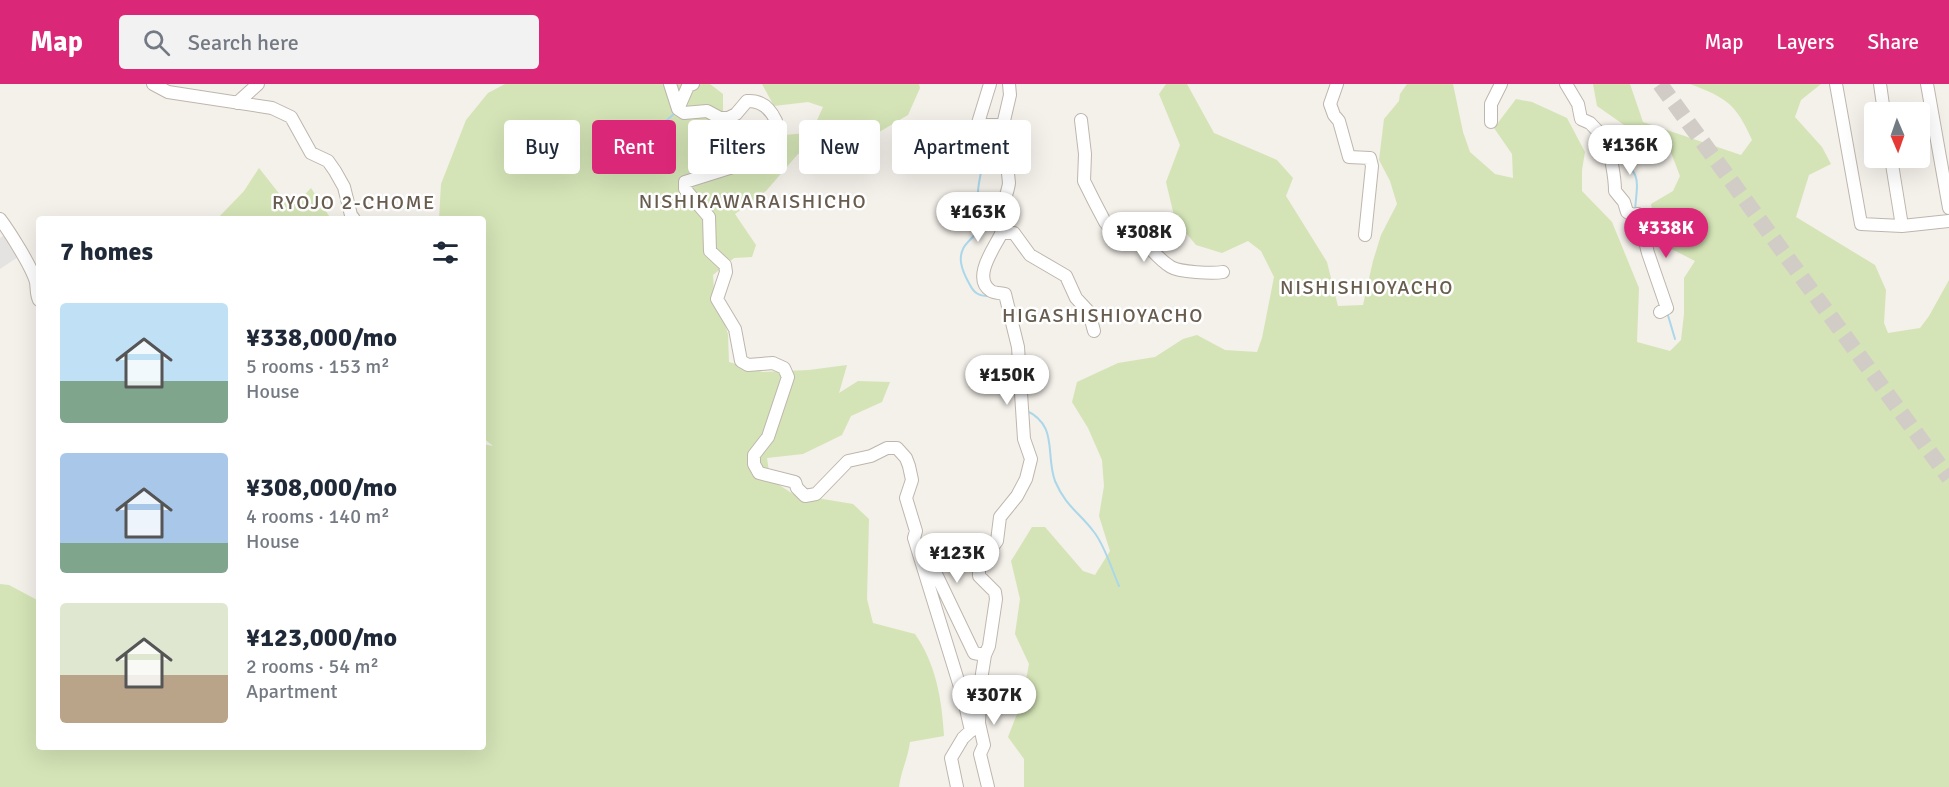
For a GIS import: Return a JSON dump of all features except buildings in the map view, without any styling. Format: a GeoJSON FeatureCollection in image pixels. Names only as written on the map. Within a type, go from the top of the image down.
{"type":"FeatureCollection","features":[{"type":"Feature","properties":{"kind":"street"},"geometry":{"type":"LineString","coordinates":[[153,84],[168,92],[272,108],[291,117],[311,153],[328,161],[335,171],[344,188],[352,216]]}},
{"type":"Feature","properties":{"kind":"street"},"geometry":{"type":"LineString","coordinates":[[237,103],[258,84]]}},
{"type":"Feature","properties":{"kind":"street"},"geometry":{"type":"LineString","coordinates":[[670,84],[678,108],[684,113],[707,111],[720,118],[728,118],[736,114],[747,101],[754,100],[764,104],[776,121],[758,159],[685,182],[685,189],[709,217],[710,251],[725,265],[726,272],[717,299],[735,329],[741,361],[748,365],[773,363],[784,368],[788,377],[768,438],[754,455],[754,464],[759,473],[795,482],[797,488],[805,496],[816,494],[848,460],[871,456],[887,448],[897,448],[906,458],[909,466],[912,480],[906,498],[916,531],[974,653],[985,655]]}},
{"type":"Feature","properties":{"kind":"street"},"geometry":{"type":"LineString","coordinates":[[678,108],[688,86],[693,84]]}},
{"type":"Feature","properties":{"kind":"street"},"geometry":{"type":"LineString","coordinates":[[979,120],[990,84]]}},
{"type":"Feature","properties":{"kind":"street"},"geometry":{"type":"LineString","coordinates":[[1004,120],[1010,95],[1009,84]]}},
{"type":"Feature","properties":{"kind":"street"},"geometry":{"type":"LineString","coordinates":[[1337,84],[1330,104],[1339,121],[1349,157],[1370,158],[1372,166],[1365,235]]}},
{"type":"Feature","properties":{"kind":"street"},"geometry":{"type":"LineString","coordinates":[[1491,122],[1491,104],[1501,84]]}},
{"type":"Feature","properties":{"kind":"street"},"geometry":{"type":"LineString","coordinates":[[1566,84],[1578,104],[1581,120],[1590,123],[1609,146],[1616,173],[1615,191],[1624,202],[1627,212],[1635,214],[1663,311]]}},
{"type":"Feature","properties":{"kind":"street"},"geometry":{"type":"LineString","coordinates":[[1880,84],[1883,102]]}},
{"type":"Feature","properties":{"kind":"street"},"geometry":{"type":"LineString","coordinates":[[1927,84],[1949,208]]}},
{"type":"Feature","properties":{"kind":"street"},"geometry":{"type":"LineString","coordinates":[[1840,85],[1861,224],[1902,226],[1949,221]]}},
{"type":"Feature","properties":{"kind":"street"},"geometry":{"type":"LineString","coordinates":[[1081,120],[1085,154],[1084,181],[1111,229],[1120,232],[1137,232],[1144,242],[1172,268],[1215,274],[1223,272]]}},
{"type":"Feature","properties":{"kind":"street"},"geometry":{"type":"LineString","coordinates":[[1893,168],[1902,226]]}},
{"type":"Feature","properties":{"kind":"street"},"geometry":{"type":"LineString","coordinates":[[957,787],[951,758],[963,738],[975,727],[996,598],[995,592],[979,576],[979,564],[998,541],[1000,517],[1017,496],[1026,479],[1031,459],[1024,439],[1018,346],[1005,294],[991,291],[985,283],[984,268],[1002,233],[1001,211],[1009,183],[1008,174]]}},
{"type":"Feature","properties":{"kind":"street"},"geometry":{"type":"LineString","coordinates":[[0,219],[13,236],[36,281]]}},
{"type":"Feature","properties":{"kind":"street"},"geometry":{"type":"LineString","coordinates":[[1002,233],[1014,233],[1029,255],[1066,276],[1076,298],[1089,312],[1094,331]]}},
{"type":"Feature","properties":{"kind":"street"},"geometry":{"type":"LineString","coordinates":[[916,531],[914,538],[964,700],[984,745],[980,754],[988,787]]}},
{"type":"Feature","properties":{"kind":"green space"},"geometry":{"type":"Polygon","coordinates":[[[505,84],[710,84],[723,94],[723,120],[688,120],[688,174],[781,174],[766,191],[735,214],[756,245],[752,257],[734,258],[713,275],[714,290],[728,334],[729,362],[763,372],[809,370],[847,365],[839,393],[858,381],[890,382],[882,402],[851,416],[842,435],[803,454],[767,458],[770,479],[793,494],[853,504],[869,519],[867,599],[873,623],[915,634],[928,658],[937,683],[944,736],[910,742],[899,787],[0,787],[0,584],[9,585],[36,599],[36,750],[486,750],[486,445],[493,446],[486,440],[486,216],[439,216],[441,184],[466,120],[488,93],[505,84]]]}},
{"type":"Feature","properties":{"kind":"green space"},"geometry":{"type":"Polygon","coordinates":[[[762,84],[919,84],[920,88],[908,115],[900,120],[892,120],[892,124],[880,132],[880,120],[817,120],[823,107],[808,102],[774,106],[762,84]]]}},
{"type":"Feature","properties":{"kind":"green space"},"geometry":{"type":"Polygon","coordinates":[[[1166,84],[1187,84],[1214,133],[1277,160],[1293,178],[1286,196],[1327,262],[1338,306],[1363,305],[1381,235],[1397,204],[1390,181],[1379,160],[1384,119],[1399,101],[1400,94],[1407,84],[1453,84],[1463,132],[1470,152],[1495,174],[1513,178],[1512,154],[1494,128],[1516,99],[1532,102],[1567,118],[1585,152],[1582,191],[1612,222],[1639,288],[1637,342],[1670,351],[1681,340],[1684,278],[1695,261],[1658,242],[1651,204],[1673,191],[1680,176],[1670,150],[1627,127],[1597,106],[1593,84],[1630,84],[1643,122],[1741,155],[1752,140],[1741,118],[1722,98],[1690,84],[1821,84],[1801,100],[1795,117],[1822,147],[1831,164],[1809,175],[1796,217],[1875,265],[1886,290],[1884,323],[1888,333],[1920,328],[1949,280],[1949,787],[1024,787],[1024,759],[1008,737],[1022,701],[1029,664],[1015,634],[1020,599],[1011,561],[1032,527],[1045,527],[1083,571],[1095,575],[1110,551],[1099,516],[1104,486],[1102,460],[1088,428],[1072,402],[1077,382],[1118,363],[1155,357],[1183,339],[1197,335],[1225,350],[1257,352],[1262,338],[1274,277],[1261,251],[1248,241],[1222,253],[1196,245],[1175,220],[1166,182],[1180,145],[1159,94],[1166,84]]]}},
{"type":"Feature","properties":{"kind":"green space"},"geometry":{"type":"Polygon","coordinates":[[[799,134],[798,154],[787,167],[787,135],[799,134]]]}},
{"type":"Feature","properties":{"kind":"green space"},"geometry":{"type":"Polygon","coordinates":[[[259,168],[285,201],[296,204],[311,188],[329,216],[220,216],[244,191],[259,168]]]}},
{"type":"Feature","properties":{"kind":"shaded area"},"geometry":{"type":"Polygon","coordinates":[[[7,233],[18,257],[0,269],[0,238],[7,233]]]}},
{"type":"Feature","properties":{"kind":"waterway"},"geometry":{"type":"LineString","coordinates":[[667,120],[675,113]]}},
{"type":"Feature","properties":{"kind":"waterway"},"geometry":{"type":"LineString","coordinates":[[1616,152],[1634,172],[1636,178],[1635,210]]}},
{"type":"Feature","properties":{"kind":"waterway"},"geometry":{"type":"LineString","coordinates":[[980,174],[978,191],[983,219],[978,231],[964,247],[961,263],[973,290],[979,295],[988,296]]}},
{"type":"Feature","properties":{"kind":"waterway"},"geometry":{"type":"LineString","coordinates":[[1667,312],[1675,339]]}},
{"type":"Feature","properties":{"kind":"waterway"},"geometry":{"type":"LineString","coordinates":[[1025,410],[1036,416],[1043,424],[1049,441],[1052,471],[1059,490],[1098,538],[1119,586]]}},
{"type":"Feature","properties":{"kind":"tunnel"},"geometry":{"type":"LineString","coordinates":[[1660,84],[1949,478]]}},
{"type":"Feature","properties":{"kind":"district","name":"NISHIKAWARAISHICHO"},"geometry":{"type":"Point","coordinates":[753,201]}},
{"type":"Feature","properties":{"kind":"district","name":"RYOJO 2-CHOME"},"geometry":{"type":"Point","coordinates":[354,202]}},
{"type":"Feature","properties":{"kind":"district","name":"NISHISHIOYACHO"},"geometry":{"type":"Point","coordinates":[1367,287]}},
{"type":"Feature","properties":{"kind":"district","name":"HIGASHISHIOYACHO"},"geometry":{"type":"Point","coordinates":[1103,315]}}]}
